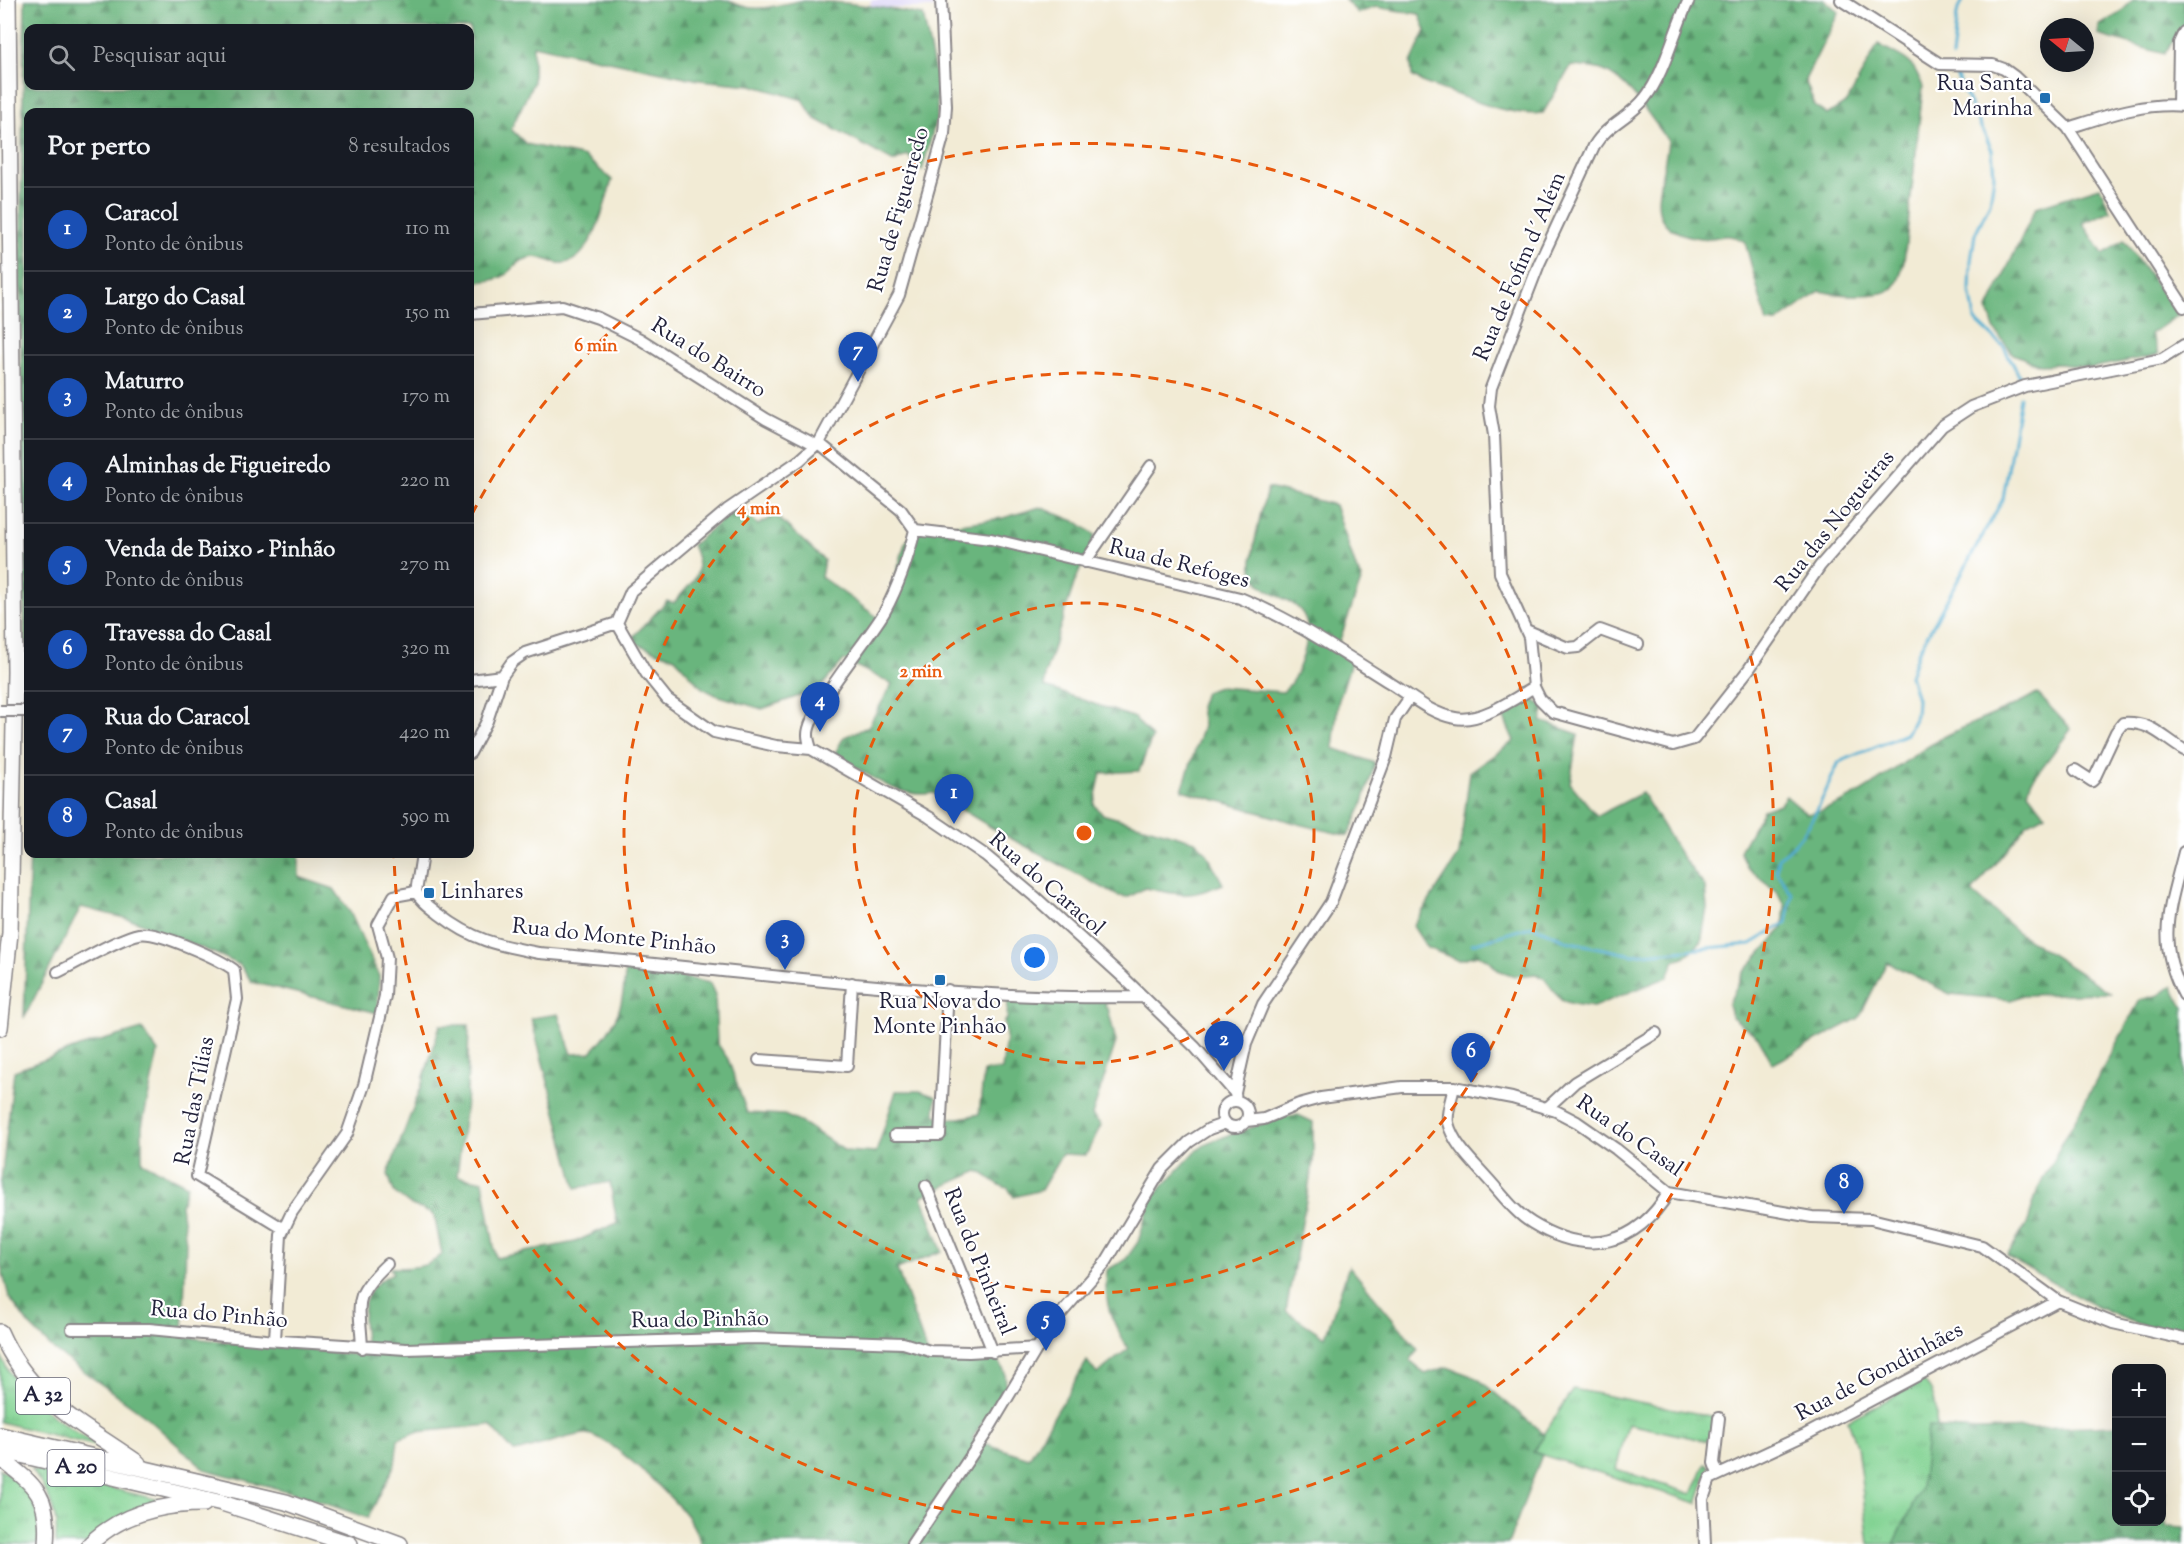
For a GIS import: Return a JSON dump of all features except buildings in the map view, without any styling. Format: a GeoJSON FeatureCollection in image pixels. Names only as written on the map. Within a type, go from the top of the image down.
{"type":"FeatureCollection","features":[{"type":"Feature","properties":{"kind":"highway"},"geometry":{"type":"LineString","coordinates":[[0,1028],[10,933],[15,672],[8,0]]}},
{"type":"Feature","properties":{"kind":"highway","name":"A 32"},"geometry":{"type":"LineString","coordinates":[[0,1332],[11,1356],[51,1404],[74,1422],[143,1467]]}},
{"type":"Feature","properties":{"kind":"highway","name":"A 20"},"geometry":{"type":"LineString","coordinates":[[0,1435],[226,1486],[286,1502],[400,1544]]}},
{"type":"Feature","properties":{"kind":"highway","name":"A 20"},"geometry":{"type":"LineString","coordinates":[[0,1450],[222,1503],[350,1544]]}},
{"type":"Feature","properties":{"kind":"highway"},"geometry":{"type":"LineString","coordinates":[[0,1458],[27,1479],[42,1497],[46,1518],[46,1544]]}},
{"type":"Feature","properties":{"kind":"highway"},"geometry":{"type":"LineString","coordinates":[[90,1544],[115,1524],[135,1515],[183,1504],[222,1503]]}},
{"type":"Feature","properties":{"kind":"street","name":"Rua de Figueiredo"},"geometry":{"type":"LineString","coordinates":[[617,623],[631,591],[727,510],[800,460],[818,444],[898,295],[944,134],[946,106],[941,0]]}},
{"type":"Feature","properties":{"kind":"street","name":"Rua de Fofim d´Além"},"geometry":{"type":"LineString","coordinates":[[1534,687],[1533,662],[1526,630],[1500,573],[1494,435],[1489,406],[1491,388],[1539,264],[1594,146],[1601,134],[1644,101],[1689,0]]}},
{"type":"Feature","properties":{"kind":"street"},"geometry":{"type":"LineString","coordinates":[[1841,0],[1940,64],[1954,66],[1981,64],[2004,69],[2068,128],[2184,307]]}},
{"type":"Feature","properties":{"kind":"street"},"geometry":{"type":"LineString","coordinates":[[2068,128],[2121,111],[2163,104],[2181,106],[2179,43],[2184,32]]}},
{"type":"Feature","properties":{"kind":"street","name":"Rua do Bairro"},"geometry":{"type":"LineString","coordinates":[[474,314],[512,313],[562,306],[598,318],[640,339],[766,419],[818,444]]}},
{"type":"Feature","properties":{"kind":"street","name":"Rua das Nogueiras"},"geometry":{"type":"LineString","coordinates":[[1534,687],[1540,699],[1553,712],[1673,745],[1694,739],[1749,669],[1820,566],[1942,426],[1971,406],[2025,386],[2162,359],[2184,345]]}},
{"type":"Feature","properties":{"kind":"street"},"geometry":{"type":"LineString","coordinates":[[474,745],[487,721],[502,676],[512,662],[525,652],[617,623],[646,673],[667,699],[714,732],[776,746],[812,749],[808,734],[813,717],[828,692],[865,644],[884,612],[898,586],[915,530],[902,510],[818,444]]}},
{"type":"Feature","properties":{"kind":"street"},"geometry":{"type":"LineString","coordinates":[[1085,562],[1151,466]]}},
{"type":"Feature","properties":{"kind":"street","name":"Rua de Refoges"},"geometry":{"type":"LineString","coordinates":[[915,530],[991,539],[1240,598],[1273,612],[1410,697]]}},
{"type":"Feature","properties":{"kind":"street"},"geometry":{"type":"LineString","coordinates":[[1526,630],[1568,648],[1578,647],[1600,630],[1638,644]]}},
{"type":"Feature","properties":{"kind":"street"},"geometry":{"type":"LineString","coordinates":[[474,680],[502,676]]}},
{"type":"Feature","properties":{"kind":"street"},"geometry":{"type":"LineString","coordinates":[[1235,1097],[1247,1109],[1246,1121],[1236,1127],[1226,1123],[1222,1117],[1224,1107],[1235,1097],[1246,1044],[1263,1004],[1331,902],[1386,757],[1395,719],[1410,697],[1422,706],[1456,719],[1488,713],[1534,687]]}},
{"type":"Feature","properties":{"kind":"street"},"geometry":{"type":"LineString","coordinates":[[0,711],[24,711]]}},
{"type":"Feature","properties":{"kind":"street"},"geometry":{"type":"LineString","coordinates":[[2075,770],[2092,781],[2116,732],[2123,723],[2136,722],[2157,729],[2167,740],[2184,750]]}},
{"type":"Feature","properties":{"kind":"street","name":"Rua do Caracol"},"geometry":{"type":"LineString","coordinates":[[812,749],[929,817],[985,855],[1034,896],[1195,1047],[1235,1097]]}},
{"type":"Feature","properties":{"kind":"street"},"geometry":{"type":"LineString","coordinates":[[2184,852],[2168,916],[2166,947],[2175,977],[2184,994]]}},
{"type":"Feature","properties":{"kind":"street"},"geometry":{"type":"LineString","coordinates":[[275,1340],[281,1235],[292,1212],[347,1134],[364,1085],[385,996],[387,958],[378,925],[394,896],[416,892],[421,858]]}},
{"type":"Feature","properties":{"kind":"street","name":"Rua do Monte Pinhão"},"geometry":{"type":"LineString","coordinates":[[416,892],[421,900],[464,933],[495,945],[539,953],[948,990],[1067,998],[1143,997]]}},
{"type":"Feature","properties":{"kind":"street","name":"Rua das Tílias"},"geometry":{"type":"LineString","coordinates":[[58,972],[138,934],[155,936],[211,956],[234,970],[237,999],[197,1176],[284,1229]]}},
{"type":"Feature","properties":{"kind":"street"},"geometry":{"type":"LineString","coordinates":[[759,1060],[847,1066],[852,983]]}},
{"type":"Feature","properties":{"kind":"street"},"geometry":{"type":"LineString","coordinates":[[896,1135],[940,1136],[948,990]]}},
{"type":"Feature","properties":{"kind":"street"},"geometry":{"type":"LineString","coordinates":[[1546,1108],[1575,1082],[1656,1033]]}},
{"type":"Feature","properties":{"kind":"street","name":"Rua do Casal"},"geometry":{"type":"LineString","coordinates":[[1246,1121],[1264,1119],[1321,1098],[1402,1087],[1454,1087],[1546,1108],[1577,1122],[1616,1149],[1669,1192],[1812,1217],[1871,1219],[1982,1246],[2058,1301],[2113,1323],[2184,1339]]}},
{"type":"Feature","properties":{"kind":"street"},"geometry":{"type":"LineString","coordinates":[[1454,1087],[1447,1120],[1456,1143],[1506,1199],[1531,1222],[1550,1232],[1588,1243],[1606,1242],[1622,1237],[1649,1218],[1669,1192]]}},
{"type":"Feature","properties":{"kind":"street"},"geometry":{"type":"LineString","coordinates":[[912,1544],[987,1432],[1051,1325],[1106,1262],[1162,1169],[1189,1142],[1209,1129],[1226,1123]]}},
{"type":"Feature","properties":{"kind":"street","name":"Rua do Pinheiral"},"geometry":{"type":"LineString","coordinates":[[926,1186],[993,1352]]}},
{"type":"Feature","properties":{"kind":"street"},"geometry":{"type":"LineString","coordinates":[[362,1348],[358,1312],[360,1297],[367,1283],[387,1263]]}},
{"type":"Feature","properties":{"kind":"street","name":"Rua de Gondinhães"},"geometry":{"type":"LineString","coordinates":[[1718,1474],[1805,1435],[2058,1301]]}},
{"type":"Feature","properties":{"kind":"street","name":"Rua do Pinhão"},"geometry":{"type":"LineString","coordinates":[[72,1329],[149,1329],[362,1348],[406,1349],[753,1338],[903,1343],[930,1351],[993,1352],[1038,1348]]}},
{"type":"Feature","properties":{"kind":"street"},"geometry":{"type":"LineString","coordinates":[[1705,1544],[1702,1509],[1705,1488],[1710,1479],[1718,1474],[1714,1452],[1719,1418]]}},
{"type":"Feature","properties":{"kind":"shaded area"},"geometry":{"type":"Polygon","coordinates":[[[871,0],[933,0],[933,8],[870,8],[871,0]]]}},
{"type":"Feature","properties":{"kind":"green space"},"geometry":{"type":"Polygon","coordinates":[[[25,0],[728,0],[737,5],[755,8],[814,1],[861,5],[923,15],[937,82],[937,116],[922,171],[908,155],[894,162],[814,118],[803,100],[751,85],[699,80],[533,45],[533,83],[511,129],[526,144],[585,157],[612,180],[595,232],[579,255],[570,262],[558,263],[537,257],[528,258],[505,275],[485,281],[474,282],[474,108],[24,108],[24,563],[20,270],[24,54],[24,90],[474,90],[474,24],[25,24],[25,0]]]}},
{"type":"Feature","properties":{"kind":"green space"},"geometry":{"type":"Polygon","coordinates":[[[1345,0],[1824,0],[1839,12],[1805,80],[1815,106],[1827,115],[1847,102],[1878,44],[1906,60],[1915,69],[1923,87],[1904,261],[1898,281],[1888,291],[1870,295],[1847,295],[1820,291],[1777,322],[1767,323],[1745,242],[1732,236],[1700,238],[1680,233],[1667,225],[1660,215],[1659,188],[1668,140],[1631,92],[1613,76],[1596,69],[1571,66],[1543,113],[1529,114],[1499,109],[1424,83],[1412,76],[1411,63],[1426,30],[1419,14],[1376,7],[1358,13],[1345,0]]]}},
{"type":"Feature","properties":{"kind":"green space"},"geometry":{"type":"Polygon","coordinates":[[[2133,0],[2184,0],[2184,26],[2164,54],[2098,35],[2099,26],[2120,13],[2133,0]]]}},
{"type":"Feature","properties":{"kind":"green space"},"geometry":{"type":"Polygon","coordinates":[[[2100,187],[2110,211],[2083,223],[2103,254],[2124,240],[2178,315],[2151,334],[2159,355],[2090,368],[2060,364],[2040,365],[2013,354],[1994,329],[1988,309],[2036,207],[2100,187]]]}},
{"type":"Feature","properties":{"kind":"green space"},"geometry":{"type":"Polygon","coordinates":[[[1268,488],[1335,505],[1357,571],[1362,578],[1337,648],[1352,659],[1338,703],[1333,748],[1375,763],[1362,806],[1348,836],[1182,790],[1203,726],[1200,707],[1205,692],[1218,687],[1283,692],[1296,674],[1304,653],[1307,632],[1305,618],[1289,601],[1267,590],[1258,581],[1252,569],[1260,516],[1268,488]]]}},
{"type":"Feature","properties":{"kind":"green space"},"geometry":{"type":"Polygon","coordinates":[[[739,506],[758,525],[775,515],[824,560],[821,577],[883,621],[905,543],[916,530],[1003,518],[1040,507],[1077,522],[1095,535],[1074,584],[1045,674],[1045,687],[1135,718],[1152,738],[1139,771],[1101,773],[1094,804],[1102,814],[1195,841],[1206,852],[1223,884],[1193,894],[1177,894],[1145,888],[1129,897],[1118,896],[999,832],[934,793],[907,792],[870,776],[835,753],[844,737],[868,727],[892,684],[844,660],[819,689],[762,709],[716,695],[702,688],[675,658],[629,641],[667,601],[674,603],[696,576],[698,564],[692,545],[739,506]]]}},
{"type":"Feature","properties":{"kind":"green space"},"geometry":{"type":"Polygon","coordinates":[[[2037,693],[2071,729],[2031,782],[2028,792],[2045,814],[2027,824],[1972,892],[2021,935],[2111,993],[2023,995],[2011,1000],[1950,994],[1887,962],[1859,1018],[1773,1064],[1758,1037],[1731,1016],[1728,1005],[1743,973],[1783,928],[1785,905],[1777,892],[1747,867],[1740,851],[1763,810],[1780,804],[1786,796],[1807,814],[1826,809],[1877,782],[1942,738],[2037,693]]]}},
{"type":"Feature","properties":{"kind":"green space"},"geometry":{"type":"Polygon","coordinates":[[[1527,695],[1545,708],[1541,721],[1578,734],[1570,783],[1597,816],[1642,793],[1680,854],[1705,887],[1707,908],[1701,942],[1686,956],[1675,960],[1668,977],[1593,1007],[1561,1000],[1544,978],[1536,974],[1515,976],[1498,970],[1487,959],[1477,955],[1458,960],[1427,948],[1413,926],[1459,855],[1470,772],[1514,741],[1501,711],[1527,695]]]}},
{"type":"Feature","properties":{"kind":"green space"},"geometry":{"type":"Polygon","coordinates":[[[30,858],[299,858],[299,877],[334,889],[350,912],[379,976],[378,1013],[252,982],[240,965],[221,956],[136,921],[81,907],[24,1018],[30,858]]]}},
{"type":"Feature","properties":{"kind":"green space"},"geometry":{"type":"Polygon","coordinates":[[[625,965],[710,983],[715,995],[717,1043],[728,1059],[747,1113],[784,1115],[804,1124],[845,1151],[876,1153],[896,1091],[920,1091],[936,1097],[935,1115],[940,1117],[956,1118],[979,1114],[984,1071],[1002,1070],[1006,1037],[1004,1021],[1007,1020],[1008,1000],[1022,1001],[1023,995],[1107,998],[1105,1007],[1108,1008],[1116,1042],[1092,1115],[1101,1125],[1086,1155],[1062,1154],[1041,1190],[1014,1197],[1008,1188],[978,1171],[922,1196],[942,1251],[897,1269],[929,1358],[990,1360],[999,1362],[1005,1372],[1006,1385],[972,1439],[1029,1458],[1087,1361],[1097,1374],[1128,1349],[1117,1329],[1107,1302],[1107,1270],[1126,1259],[1138,1242],[1151,1199],[1196,1151],[1209,1142],[1285,1116],[1298,1115],[1313,1122],[1313,1162],[1286,1311],[1325,1337],[1349,1266],[1418,1349],[1410,1361],[1425,1374],[1447,1367],[1477,1378],[1545,1435],[1533,1452],[1542,1455],[1508,1544],[701,1544],[689,1519],[670,1497],[626,1456],[597,1437],[581,1434],[514,1452],[490,1425],[417,1432],[398,1439],[395,1464],[368,1518],[301,1495],[204,1469],[143,1414],[55,1351],[29,1325],[9,1297],[0,1262],[0,1190],[14,1071],[79,1047],[142,1029],[158,1052],[142,1126],[142,1162],[187,1185],[181,1205],[186,1242],[183,1337],[367,1356],[363,1318],[367,1298],[372,1289],[393,1273],[390,1268],[425,1265],[442,1254],[434,1214],[409,1204],[394,1192],[388,1174],[421,1087],[440,1025],[469,1025],[467,1094],[457,1176],[483,1181],[496,1258],[575,1242],[617,1223],[610,1182],[576,1188],[531,1018],[558,1014],[572,1054],[590,1053],[607,1033],[618,1013],[625,979],[625,965]]]}},
{"type":"Feature","properties":{"kind":"green space"},"geometry":{"type":"Polygon","coordinates":[[[2172,986],[2184,1008],[2184,1336],[2160,1331],[2114,1314],[2071,1293],[2007,1256],[2028,1222],[2038,1188],[2140,1000],[2159,995],[2172,986]]]}},
{"type":"Feature","properties":{"kind":"green space"},"geometry":{"type":"Polygon","coordinates":[[[0,1353],[7,1368],[28,1396],[71,1429],[100,1447],[0,1422],[0,1353]]]}},
{"type":"Feature","properties":{"kind":"green space"},"geometry":{"type":"Polygon","coordinates":[[[1923,1381],[1933,1394],[1936,1413],[1935,1435],[1923,1485],[1902,1544],[1869,1544],[1857,1446],[1848,1420],[1923,1381]]]}},
{"type":"Feature","properties":{"kind":"green space"},"geometry":{"type":"Polygon","coordinates":[[[1573,1389],[1716,1417],[1712,1442],[1628,1424],[1616,1469],[1692,1494],[1705,1464],[1709,1466],[1697,1503],[1533,1452],[1573,1389]]]}},
{"type":"Feature","properties":{"kind":"green space"},"geometry":{"type":"Polygon","coordinates":[[[2112,1425],[2112,1526],[2184,1527],[2184,1544],[1894,1544],[1921,1488],[1928,1427],[1979,1430],[2112,1425]]]}},
{"type":"Feature","properties":{"kind":"green space"},"geometry":{"type":"Polygon","coordinates":[[[0,1469],[19,1482],[32,1500],[39,1521],[38,1544],[0,1544],[0,1469]]]}},
{"type":"Feature","properties":{"kind":"green space"},"geometry":{"type":"Polygon","coordinates":[[[31,1469],[164,1501],[85,1544],[55,1544],[56,1524],[51,1504],[31,1469]]]}},
{"type":"Feature","properties":{"kind":"waterway"},"geometry":{"type":"LineString","coordinates":[[1952,57],[1957,14],[1963,0]]}},
{"type":"Feature","properties":{"kind":"waterway"},"geometry":{"type":"LineString","coordinates":[[1956,75],[1992,150],[1994,176],[1990,203],[1975,234],[1971,261],[1970,290],[1975,320],[2004,347],[2022,381]]}},
{"type":"Feature","properties":{"kind":"waterway"},"geometry":{"type":"LineString","coordinates":[[1472,944],[1533,926],[1570,942],[1633,955],[1751,944],[1786,923],[1792,894],[1776,871],[1778,858],[1799,839],[1807,828],[1839,762],[1906,734],[1916,715],[1917,699],[1910,676],[1918,652],[2003,499],[2020,397]]}},
{"type":"Feature","properties":{"kind":"place","name":"Rua Santa Marinha"},"geometry":{"type":"Point","coordinates":[2045,98]}},
{"type":"Feature","properties":{"kind":"place","name":"Rua do Caracol"},"geometry":{"type":"Point","coordinates":[858,382]}},
{"type":"Feature","properties":{"kind":"place","name":"Alminhas de Figueiredo"},"geometry":{"type":"Point","coordinates":[820,732]}},
{"type":"Feature","properties":{"kind":"place","name":"Caracol"},"geometry":{"type":"Point","coordinates":[954,824]}},
{"type":"Feature","properties":{"kind":"place","name":"Linhares"},"geometry":{"type":"Point","coordinates":[429,893]}},
{"type":"Feature","properties":{"kind":"place","name":"Maturro"},"geometry":{"type":"Point","coordinates":[785,970]}},
{"type":"Feature","properties":{"kind":"place","name":"Rua Nova do Monte Pinhão"},"geometry":{"type":"Point","coordinates":[940,980]}},
{"type":"Feature","properties":{"kind":"place","name":"Largo do Casal"},"geometry":{"type":"Point","coordinates":[1224,1071]}},
{"type":"Feature","properties":{"kind":"place","name":"Travessa do Casal"},"geometry":{"type":"Point","coordinates":[1471,1083]}},
{"type":"Feature","properties":{"kind":"place","name":"Casal"},"geometry":{"type":"Point","coordinates":[1844,1214]}},
{"type":"Feature","properties":{"kind":"place","name":"Venda de Baixo - Pinhão"},"geometry":{"type":"Point","coordinates":[1046,1351]}}]}
